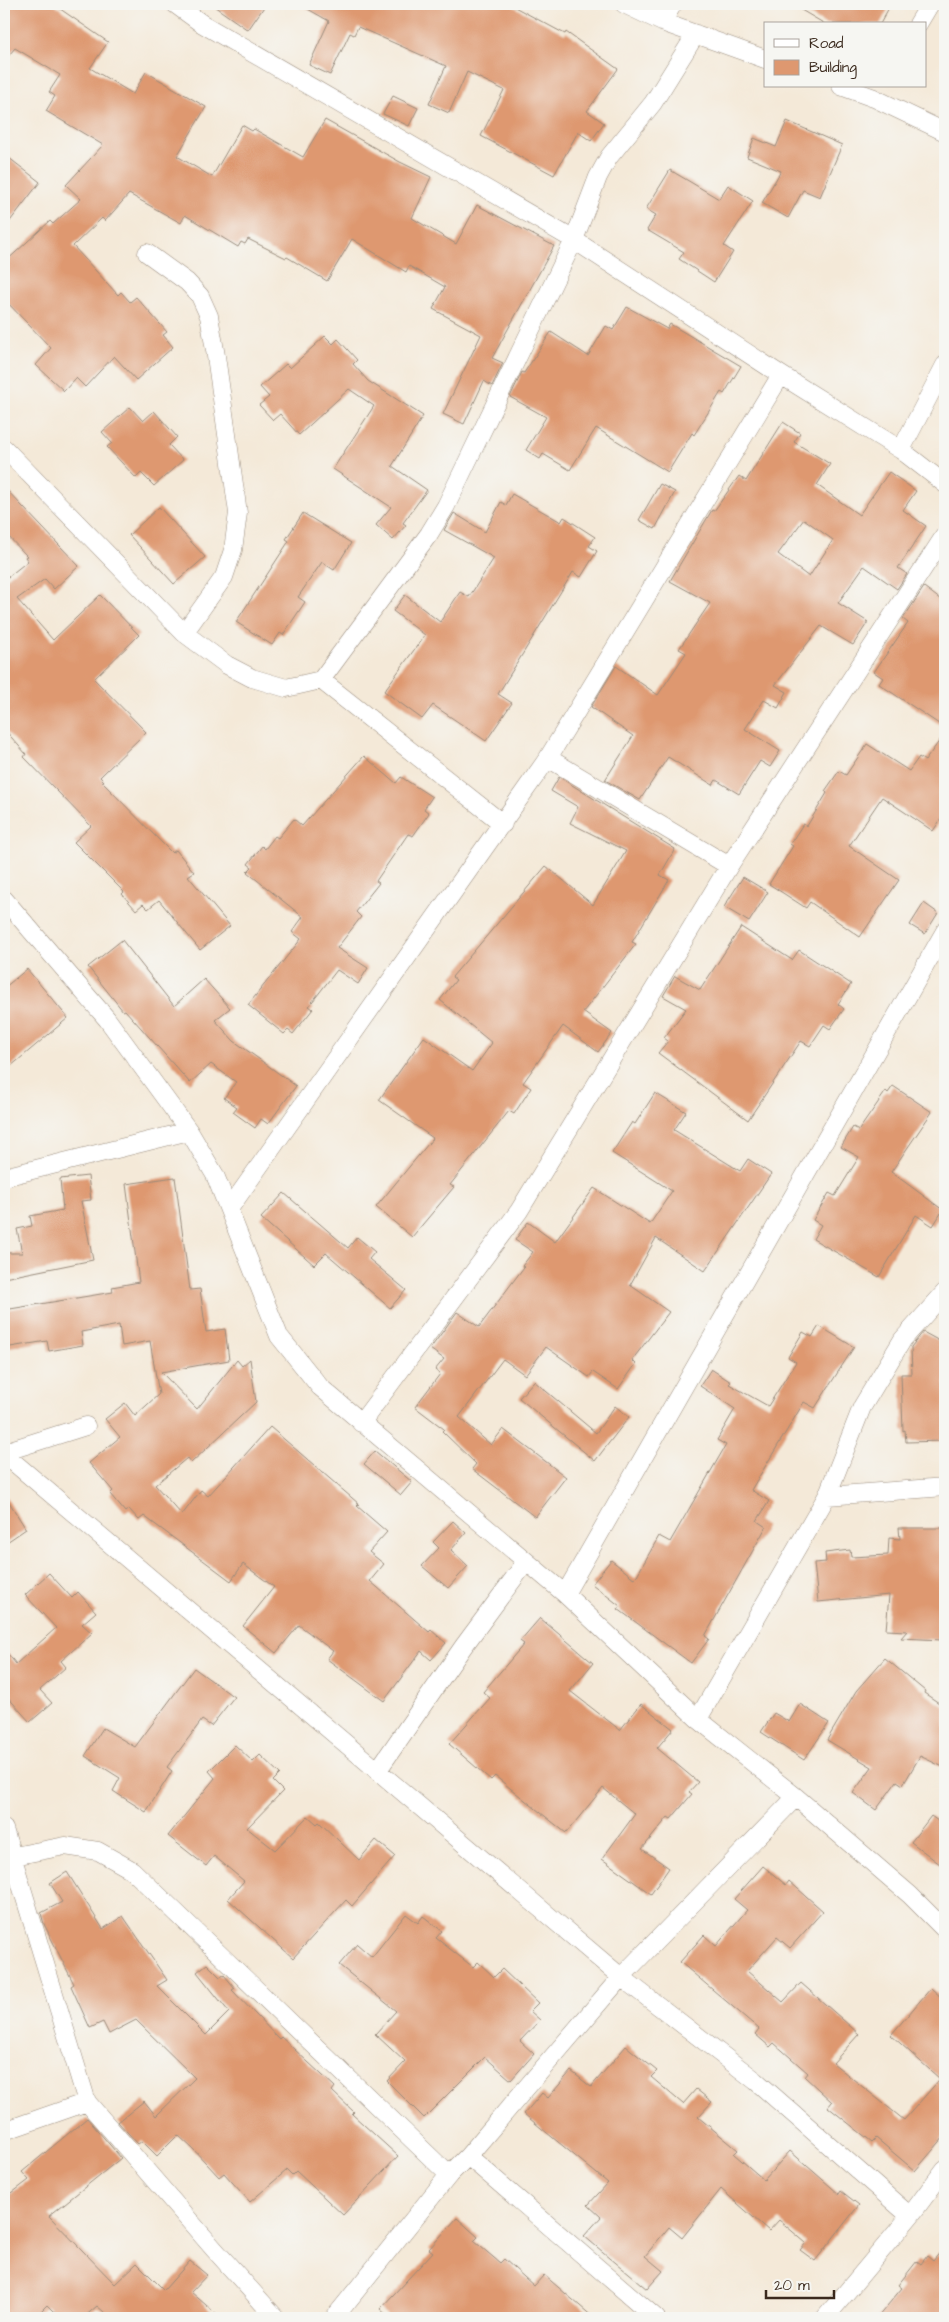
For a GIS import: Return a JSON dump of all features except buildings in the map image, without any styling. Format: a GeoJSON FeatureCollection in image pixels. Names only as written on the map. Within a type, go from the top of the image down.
{"type":"FeatureCollection","features":[{"type":"Feature","properties":{"kind":"street"},"geometry":{"type":"LineString","coordinates":[[175,4],[210,28],[574,240],[781,375],[902,450],[945,484]]}},
{"type":"Feature","properties":{"kind":"street"},"geometry":{"type":"LineString","coordinates":[[624,4],[662,22],[764,59]]}},
{"type":"Feature","properties":{"kind":"street"},"geometry":{"type":"LineString","coordinates":[[662,22],[673,4]]}},
{"type":"Feature","properties":{"kind":"street"},"geometry":{"type":"LineString","coordinates":[[919,22],[930,4]]}},
{"type":"Feature","properties":{"kind":"street"},"geometry":{"type":"LineString","coordinates":[[4,448],[184,633],[227,665],[252,678],[286,688],[321,680],[429,534],[446,506],[574,240],[598,177],[609,157],[653,103],[696,34]]}},
{"type":"Feature","properties":{"kind":"street"},"geometry":{"type":"LineString","coordinates":[[853,88],[878,92],[945,132]]}},
{"type":"Feature","properties":{"kind":"street"},"geometry":{"type":"LineString","coordinates":[[147,253],[188,282],[200,296],[209,316],[218,365],[238,513],[233,550],[224,576],[184,633]]}},
{"type":"Feature","properties":{"kind":"street"},"geometry":{"type":"LineString","coordinates":[[902,450],[945,364]]}},
{"type":"Feature","properties":{"kind":"street"},"geometry":{"type":"LineString","coordinates":[[229,1209],[548,758],[781,375]]}},
{"type":"Feature","properties":{"kind":"street"},"geometry":{"type":"LineString","coordinates":[[361,1423],[519,1212],[730,866],[945,535]]}},
{"type":"Feature","properties":{"kind":"street"},"geometry":{"type":"LineString","coordinates":[[321,680],[503,824]]}},
{"type":"Feature","properties":{"kind":"street"},"geometry":{"type":"LineString","coordinates":[[548,758],[730,866]]}},
{"type":"Feature","properties":{"kind":"street"},"geometry":{"type":"LineString","coordinates":[[4,899],[107,1019],[190,1131],[215,1175],[279,1336],[320,1388],[565,1594],[698,1719],[796,1797],[910,1894],[945,1930]]}},
{"type":"Feature","properties":{"kind":"street"},"geometry":{"type":"LineString","coordinates":[[565,1594],[945,931]]}},
{"type":"Feature","properties":{"kind":"street"},"geometry":{"type":"LineString","coordinates":[[4,1178],[190,1131]]}},
{"type":"Feature","properties":{"kind":"street"},"geometry":{"type":"LineString","coordinates":[[698,1719],[827,1496],[862,1407],[903,1339],[945,1292]]}},
{"type":"Feature","properties":{"kind":"street"},"geometry":{"type":"LineString","coordinates":[[4,1453],[86,1426]]}},
{"type":"Feature","properties":{"kind":"street"},"geometry":{"type":"LineString","coordinates":[[4,1453],[621,1977],[756,2081],[910,2216]]}},
{"type":"Feature","properties":{"kind":"street"},"geometry":{"type":"LineString","coordinates":[[827,1496],[945,1487]]}},
{"type":"Feature","properties":{"kind":"street"},"geometry":{"type":"LineString","coordinates":[[378,1770],[463,1647],[526,1562]]}},
{"type":"Feature","properties":{"kind":"street"},"geometry":{"type":"LineString","coordinates":[[334,2318],[449,2175],[468,2156],[621,1977],[796,1797]]}},
{"type":"Feature","properties":{"kind":"street"},"geometry":{"type":"LineString","coordinates":[[4,1829],[8,1856],[87,2102],[276,2318]]}},
{"type":"Feature","properties":{"kind":"street"},"geometry":{"type":"LineString","coordinates":[[8,1856],[65,1846],[98,1851],[132,1870],[449,2175]]}},
{"type":"Feature","properties":{"kind":"street"},"geometry":{"type":"LineString","coordinates":[[4,2131],[87,2102]]}},
{"type":"Feature","properties":{"kind":"street"},"geometry":{"type":"LineString","coordinates":[[468,2156],[656,2318]]}},
{"type":"Feature","properties":{"kind":"street"},"geometry":{"type":"LineString","coordinates":[[824,2318],[910,2216],[945,2169]]}}]}
